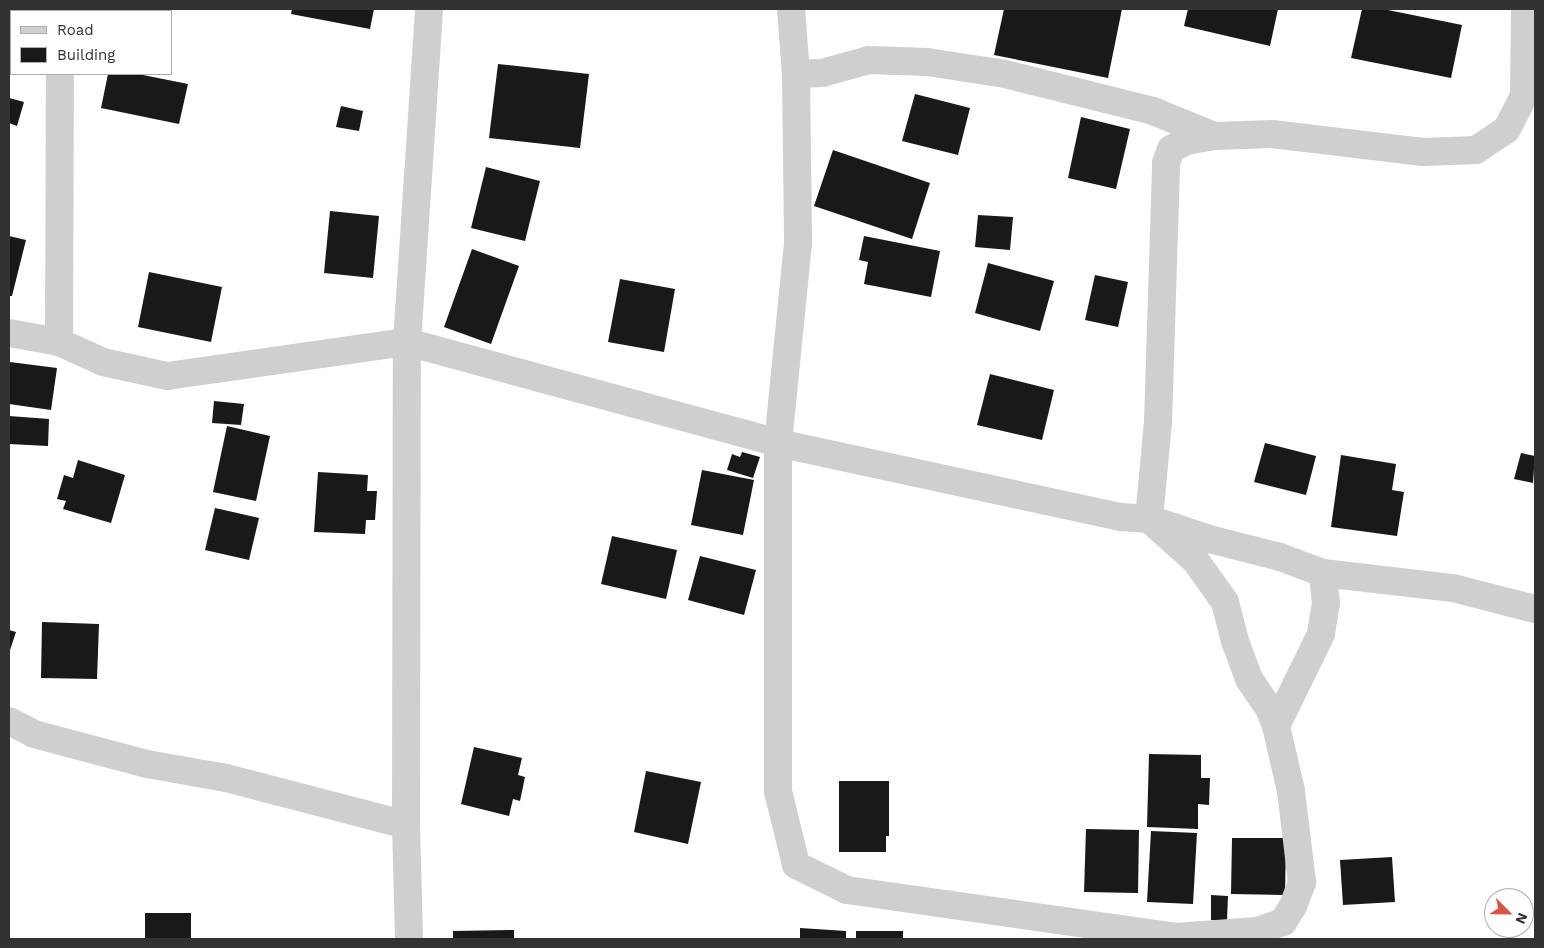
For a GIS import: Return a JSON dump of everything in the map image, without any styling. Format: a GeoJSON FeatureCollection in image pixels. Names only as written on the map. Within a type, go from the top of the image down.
{"type":"FeatureCollection","features":[{"type":"Feature","properties":{"kind":"street"},"geometry":{"type":"LineString","coordinates":[[409,939],[406,825],[407,342],[429,9]]}},
{"type":"Feature","properties":{"kind":"street"},"geometry":{"type":"LineString","coordinates":[[791,9],[796,74],[798,243],[778,443],[778,791],[796,865],[847,890],[1176,937],[1257,931],[1283,922],[1293,906],[1302,882],[1290,791],[1276,726],[1270,710],[1249,680],[1235,641],[1225,602],[1195,560],[1149,519]]}},
{"type":"Feature","properties":{"kind":"street"},"geometry":{"type":"LineString","coordinates":[[1149,519],[1158,422],[1166,163],[1172,149],[1186,140],[1214,136],[1272,134],[1423,152],[1476,150],[1507,129],[1524,95],[1525,9]]}},
{"type":"Feature","properties":{"kind":"street"},"geometry":{"type":"LineString","coordinates":[[796,74],[822,73],[869,60],[927,62],[1005,74],[1144,109],[1214,136]]}},
{"type":"Feature","properties":{"kind":"street"},"geometry":{"type":"LineString","coordinates":[[59,342],[60,75]]}},
{"type":"Feature","properties":{"kind":"street"},"geometry":{"type":"LineString","coordinates":[[9,333],[59,342],[103,362],[167,376],[407,342],[778,443],[1121,517],[1149,519],[1213,540],[1280,556],[1323,573],[1453,588],[1535,609]]}},
{"type":"Feature","properties":{"kind":"street"},"geometry":{"type":"LineString","coordinates":[[1276,726],[1321,634],[1326,603],[1323,573]]}},
{"type":"Feature","properties":{"kind":"street"},"geometry":{"type":"LineString","coordinates":[[9,721],[34,734],[147,764],[226,778],[406,825]]}},
{"type":"Feature","properties":{"kind":"building"},"geometry":{"type":"Polygon","coordinates":[[[96,9],[146,9],[146,10],[96,9]]]}},
{"type":"Feature","properties":{"kind":"building"},"geometry":{"type":"Polygon","coordinates":[[[292,9],[374,9],[370,29],[291,14],[292,9]]]}},
{"type":"Feature","properties":{"kind":"building"},"geometry":{"type":"Polygon","coordinates":[[[1004,9],[1122,9],[1108,78],[994,55],[1004,9]]]}},
{"type":"Feature","properties":{"kind":"building"},"geometry":{"type":"Polygon","coordinates":[[[1188,9],[1278,9],[1270,46],[1184,26],[1188,9]]]}},
{"type":"Feature","properties":{"kind":"building"},"geometry":{"type":"Polygon","coordinates":[[[1362,9],[1383,9],[1462,25],[1451,78],[1351,58],[1362,9]]]}},
{"type":"Feature","properties":{"kind":"building"},"geometry":{"type":"Polygon","coordinates":[[[498,64],[589,74],[580,148],[489,138],[498,64]]]}},
{"type":"Feature","properties":{"kind":"building"},"geometry":{"type":"Polygon","coordinates":[[[108,75],[143,75],[188,84],[179,124],[101,108],[108,75]]]}},
{"type":"Feature","properties":{"kind":"building"},"geometry":{"type":"Polygon","coordinates":[[[915,94],[970,108],[958,155],[902,141],[915,94]]]}},
{"type":"Feature","properties":{"kind":"building"},"geometry":{"type":"Polygon","coordinates":[[[9,98],[24,102],[17,126],[9,123],[9,98]]]}},
{"type":"Feature","properties":{"kind":"building"},"geometry":{"type":"Polygon","coordinates":[[[341,106],[363,111],[359,131],[336,127],[341,106]]]}},
{"type":"Feature","properties":{"kind":"building"},"geometry":{"type":"Polygon","coordinates":[[[1081,117],[1130,129],[1116,189],[1068,178],[1081,117]]]}},
{"type":"Feature","properties":{"kind":"building"},"geometry":{"type":"Polygon","coordinates":[[[833,150],[930,183],[912,239],[814,206],[833,150]]]}},
{"type":"Feature","properties":{"kind":"building"},"geometry":{"type":"Polygon","coordinates":[[[486,167],[540,181],[525,241],[471,228],[486,167]]]}},
{"type":"Feature","properties":{"kind":"building"},"geometry":{"type":"Polygon","coordinates":[[[330,211],[379,216],[373,278],[324,273],[330,211]]]}},
{"type":"Feature","properties":{"kind":"building"},"geometry":{"type":"Polygon","coordinates":[[[978,215],[1013,217],[1010,250],[975,247],[978,215]]]}},
{"type":"Feature","properties":{"kind":"building"},"geometry":{"type":"Polygon","coordinates":[[[9,236],[26,240],[12,296],[9,296],[9,236]]]}},
{"type":"Feature","properties":{"kind":"building"},"geometry":{"type":"Polygon","coordinates":[[[864,236],[940,251],[931,297],[864,284],[868,262],[859,260],[864,236]]]}},
{"type":"Feature","properties":{"kind":"building"},"geometry":{"type":"Polygon","coordinates":[[[472,249],[519,266],[491,344],[444,327],[472,249]]]}},
{"type":"Feature","properties":{"kind":"building"},"geometry":{"type":"Polygon","coordinates":[[[988,263],[1054,281],[1040,331],[975,313],[988,263]]]}},
{"type":"Feature","properties":{"kind":"building"},"geometry":{"type":"Polygon","coordinates":[[[149,272],[222,287],[211,342],[138,327],[149,272]]]}},
{"type":"Feature","properties":{"kind":"building"},"geometry":{"type":"Polygon","coordinates":[[[1095,275],[1128,282],[1118,327],[1085,320],[1095,275]]]}},
{"type":"Feature","properties":{"kind":"building"},"geometry":{"type":"Polygon","coordinates":[[[620,279],[675,289],[664,352],[608,342],[620,279]]]}},
{"type":"Feature","properties":{"kind":"building"},"geometry":{"type":"Polygon","coordinates":[[[10,362],[57,368],[51,410],[9,404],[10,362]]]}},
{"type":"Feature","properties":{"kind":"building"},"geometry":{"type":"Polygon","coordinates":[[[990,374],[1054,390],[1042,440],[977,425],[990,374]]]}},
{"type":"Feature","properties":{"kind":"building"},"geometry":{"type":"Polygon","coordinates":[[[214,401],[244,404],[241,425],[212,423],[214,401]]]}},
{"type":"Feature","properties":{"kind":"building"},"geometry":{"type":"Polygon","coordinates":[[[9,416],[49,419],[48,446],[9,444],[9,416]]]}},
{"type":"Feature","properties":{"kind":"building"},"geometry":{"type":"Polygon","coordinates":[[[227,426],[270,436],[256,501],[213,492],[227,426]]]}},
{"type":"Feature","properties":{"kind":"building"},"geometry":{"type":"Polygon","coordinates":[[[1265,443],[1316,456],[1306,495],[1254,482],[1265,443]]]}},
{"type":"Feature","properties":{"kind":"building"},"geometry":{"type":"Polygon","coordinates":[[[742,452],[760,457],[753,478],[727,470],[732,454],[740,457],[742,452]]]}},
{"type":"Feature","properties":{"kind":"building"},"geometry":{"type":"Polygon","coordinates":[[[1521,453],[1535,456],[1533,483],[1514,479],[1521,453]]]}},
{"type":"Feature","properties":{"kind":"building"},"geometry":{"type":"Polygon","coordinates":[[[1341,455],[1396,464],[1392,490],[1404,492],[1397,536],[1331,527],[1341,455]]]}},
{"type":"Feature","properties":{"kind":"building"},"geometry":{"type":"Polygon","coordinates":[[[78,460],[125,475],[111,523],[63,509],[66,501],[57,499],[64,475],[73,478],[78,460]]]}},
{"type":"Feature","properties":{"kind":"building"},"geometry":{"type":"Polygon","coordinates":[[[702,470],[754,480],[743,535],[691,525],[702,470]]]}},
{"type":"Feature","properties":{"kind":"building"},"geometry":{"type":"Polygon","coordinates":[[[318,472],[368,475],[367,491],[377,491],[375,520],[366,520],[365,534],[314,532],[318,472]]]}},
{"type":"Feature","properties":{"kind":"building"},"geometry":{"type":"Polygon","coordinates":[[[215,508],[259,518],[249,560],[205,550],[215,508]]]}},
{"type":"Feature","properties":{"kind":"building"},"geometry":{"type":"Polygon","coordinates":[[[612,536],[677,550],[666,599],[601,584],[612,536]]]}},
{"type":"Feature","properties":{"kind":"building"},"geometry":{"type":"Polygon","coordinates":[[[700,556],[756,570],[744,615],[688,600],[700,556]]]}},
{"type":"Feature","properties":{"kind":"building"},"geometry":{"type":"Polygon","coordinates":[[[42,622],[99,624],[97,679],[41,678],[42,622]]]}},
{"type":"Feature","properties":{"kind":"building"},"geometry":{"type":"Polygon","coordinates":[[[9,630],[16,632],[9,653],[9,630]]]}},
{"type":"Feature","properties":{"kind":"building"},"geometry":{"type":"Polygon","coordinates":[[[474,747],[522,758],[518,775],[525,777],[520,801],[513,799],[509,816],[461,804],[474,747]]]}},
{"type":"Feature","properties":{"kind":"building"},"geometry":{"type":"Polygon","coordinates":[[[1149,754],[1201,755],[1201,778],[1210,778],[1209,805],[1198,804],[1198,829],[1147,827],[1149,754]]]}},
{"type":"Feature","properties":{"kind":"building"},"geometry":{"type":"Polygon","coordinates":[[[646,771],[701,782],[688,844],[634,832],[646,771]]]}},
{"type":"Feature","properties":{"kind":"building"},"geometry":{"type":"Polygon","coordinates":[[[839,781],[889,781],[889,836],[886,836],[886,852],[839,852],[839,781]]]}},
{"type":"Feature","properties":{"kind":"building"},"geometry":{"type":"Polygon","coordinates":[[[1086,829],[1139,830],[1138,893],[1084,892],[1086,829]]]}},
{"type":"Feature","properties":{"kind":"building"},"geometry":{"type":"Polygon","coordinates":[[[1151,831],[1197,833],[1193,904],[1147,902],[1151,831]]]}},
{"type":"Feature","properties":{"kind":"building"},"geometry":{"type":"Polygon","coordinates":[[[1232,838],[1286,838],[1285,895],[1231,894],[1232,838]]]}},
{"type":"Feature","properties":{"kind":"building"},"geometry":{"type":"Polygon","coordinates":[[[1392,857],[1395,902],[1343,905],[1340,860],[1392,857]]]}},
{"type":"Feature","properties":{"kind":"building"},"geometry":{"type":"Polygon","coordinates":[[[1211,895],[1228,896],[1227,920],[1211,920],[1211,895]]]}},
{"type":"Feature","properties":{"kind":"building"},"geometry":{"type":"Polygon","coordinates":[[[145,913],[191,913],[191,939],[145,939],[145,913]]]}},
{"type":"Feature","properties":{"kind":"building"},"geometry":{"type":"Polygon","coordinates":[[[800,928],[846,931],[846,939],[800,939],[800,928]]]}},
{"type":"Feature","properties":{"kind":"building"},"geometry":{"type":"Polygon","coordinates":[[[514,930],[514,939],[453,939],[453,931],[514,930]]]}},
{"type":"Feature","properties":{"kind":"building"},"geometry":{"type":"Polygon","coordinates":[[[856,931],[903,931],[903,939],[856,939],[856,931]]]}}]}
